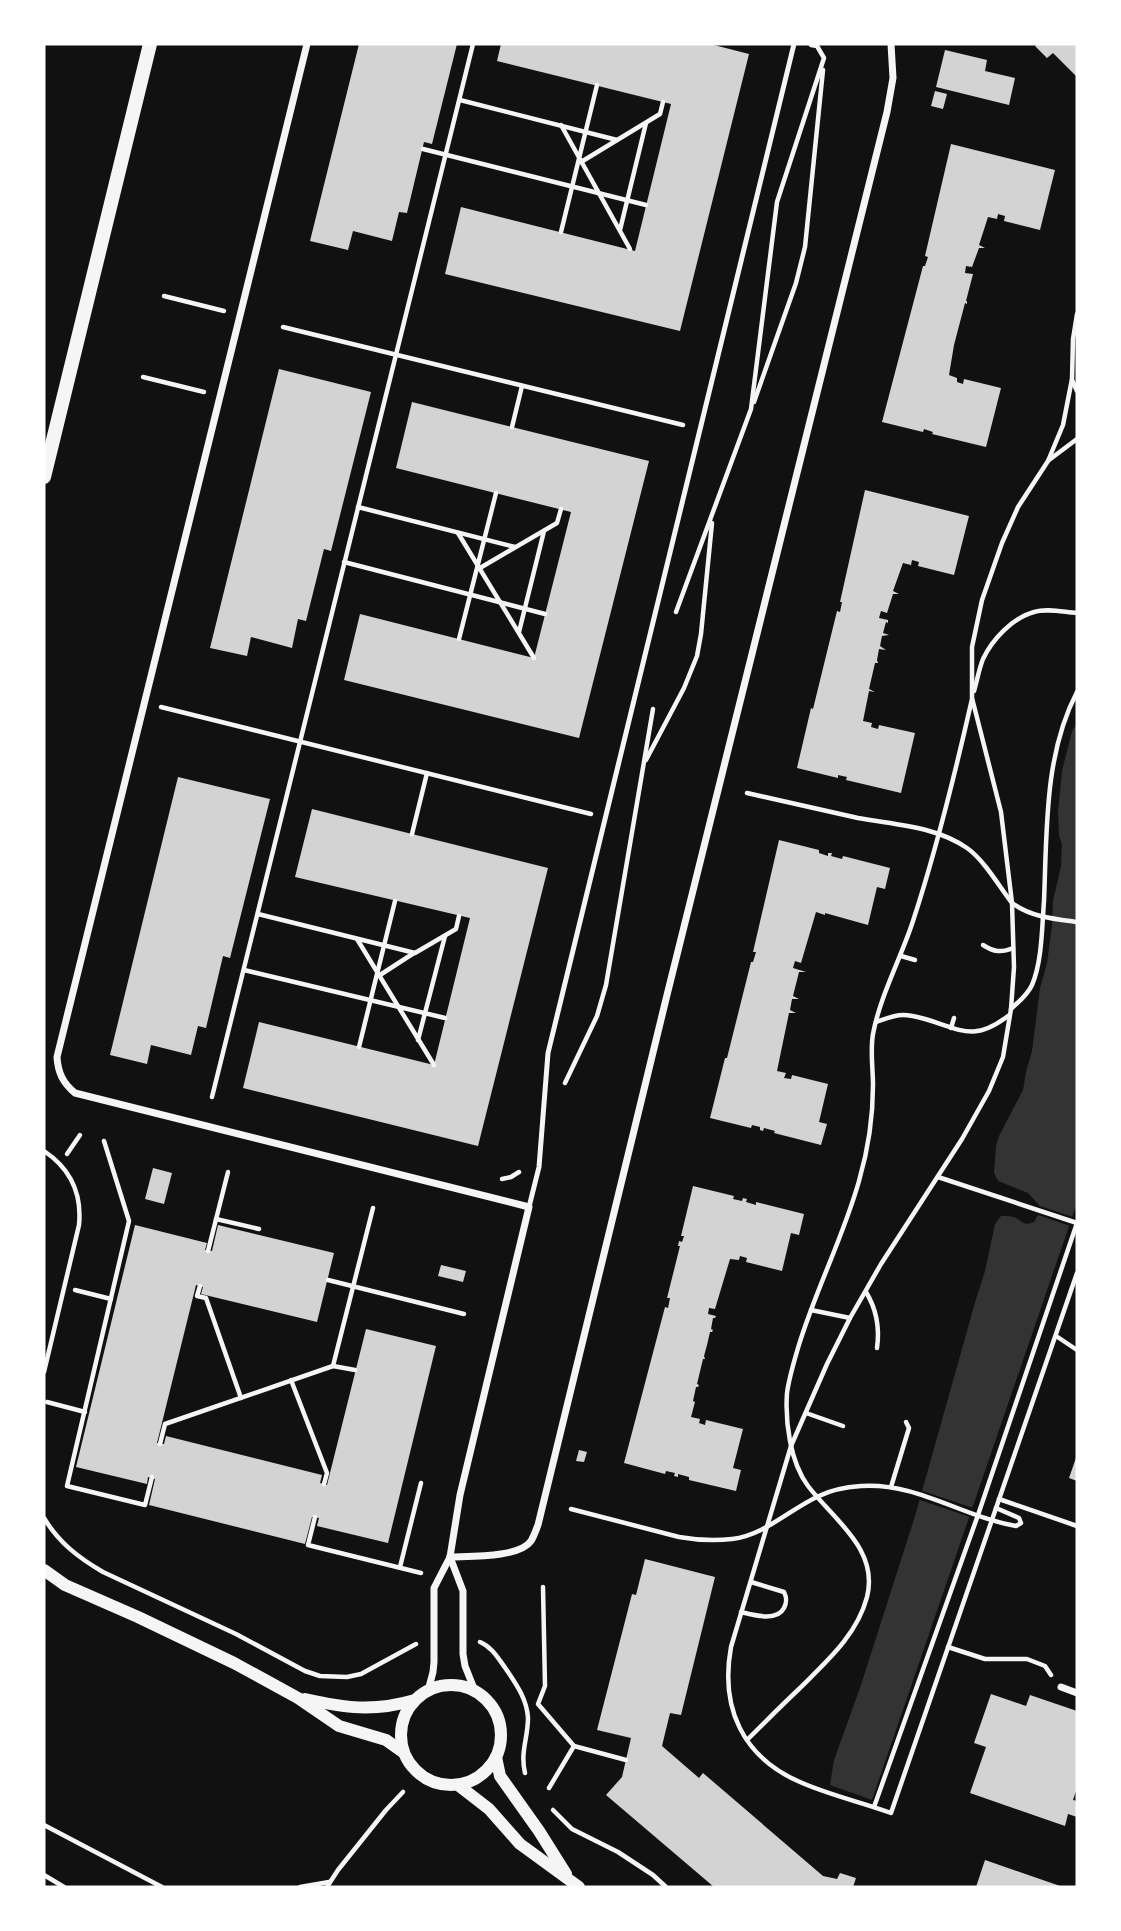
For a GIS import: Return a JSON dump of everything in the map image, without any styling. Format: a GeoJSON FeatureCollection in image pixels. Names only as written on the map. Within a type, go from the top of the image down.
{"type":"FeatureCollection","features":[{"type":"Feature","properties":{"kind":"main road"},"geometry":{"type":"LineString","coordinates":[[44,477],[150,44]]}},
{"type":"Feature","properties":{"kind":"street"},"geometry":{"type":"LineString","coordinates":[[307,44],[57,1057],[58,1070],[66,1085],[75,1093],[529,1207],[460,1495],[450,1557],[435,1588],[434,1662],[428,1690]]}},
{"type":"Feature","properties":{"kind":"street"},"geometry":{"type":"LineString","coordinates":[[450,1557],[496,1554],[524,1547],[531,1541],[538,1525],[887,112],[893,78],[891,44]]}},
{"type":"Feature","properties":{"kind":"street"},"geometry":{"type":"LineString","coordinates":[[450,1557],[463,1591],[463,1654],[475,1691]]}},
{"type":"Feature","properties":{"kind":"street"},"geometry":{"type":"LineString","coordinates":[[44,1570],[65,1585],[222,1657],[298,1698],[339,1726],[386,1740],[403,1752]]}},
{"type":"Feature","properties":{"kind":"street"},"geometry":{"type":"LineString","coordinates":[[460,1686],[475,1691],[489,1703],[499,1720],[501,1739],[496,1757],[487,1770],[473,1780],[457,1785],[439,1784],[422,1777],[411,1766],[403,1752],[400,1734],[404,1716],[415,1700],[428,1690],[460,1686]]}},
{"type":"Feature","properties":{"kind":"street"},"geometry":{"type":"LineString","coordinates":[[1061,1687],[1077,1693]]}},
{"type":"Feature","properties":{"kind":"street"},"geometry":{"type":"LineString","coordinates":[[298,1698],[358,1708],[391,1707],[415,1700]]}},
{"type":"Feature","properties":{"kind":"street"},"geometry":{"type":"LineString","coordinates":[[496,1757],[500,1776],[575,1884]]}},
{"type":"Feature","properties":{"kind":"street"},"geometry":{"type":"LineString","coordinates":[[457,1785],[488,1809],[520,1844],[575,1884]]}},
{"type":"Feature","properties":{"kind":"lane"},"geometry":{"type":"LineString","coordinates":[[529,1207],[539,1167],[548,1053],[794,44]]}},
{"type":"Feature","properties":{"kind":"path"},"geometry":{"type":"LineString","coordinates":[[212,1097],[473,44]]}},
{"type":"Feature","properties":{"kind":"path"},"geometry":{"type":"LineString","coordinates":[[674,617],[792,295],[805,247],[824,58],[817,46],[808,44]]}},
{"type":"Feature","properties":{"kind":"path"},"geometry":{"type":"LineString","coordinates":[[751,409],[777,202],[824,58]]}},
{"type":"Feature","properties":{"kind":"path"},"geometry":{"type":"LineString","coordinates":[[561,232],[597,85]]}},
{"type":"Feature","properties":{"kind":"path"},"geometry":{"type":"LineString","coordinates":[[460,100],[617,140]]}},
{"type":"Feature","properties":{"kind":"path"},"geometry":{"type":"LineString","coordinates":[[579,161],[660,114],[663,102]]}},
{"type":"Feature","properties":{"kind":"path"},"geometry":{"type":"LineString","coordinates":[[620,230],[646,123]]}},
{"type":"Feature","properties":{"kind":"path"},"geometry":{"type":"LineString","coordinates":[[561,125],[630,249]]}},
{"type":"Feature","properties":{"kind":"path"},"geometry":{"type":"LineString","coordinates":[[423,149],[646,205]]}},
{"type":"Feature","properties":{"kind":"path"},"geometry":{"type":"LineString","coordinates":[[164,296],[225,312]]}},
{"type":"Feature","properties":{"kind":"path"},"geometry":{"type":"LineString","coordinates":[[1077,314],[1072,379],[1063,425],[1048,461],[1018,507],[1002,543],[982,600],[972,647],[972,698],[1000,812],[1012,903],[1014,967],[1011,1009],[1003,1056],[997,1074],[962,1139],[849,1318],[791,1446],[731,1647],[727,1676],[730,1704],[737,1724],[757,1753],[778,1770],[799,1782],[891,1813],[1077,1273]]}},
{"type":"Feature","properties":{"kind":"path"},"geometry":{"type":"LineString","coordinates":[[283,327],[687,426]]}},
{"type":"Feature","properties":{"kind":"path"},"geometry":{"type":"LineString","coordinates":[[143,377],[220,396]]}},
{"type":"Feature","properties":{"kind":"path"},"geometry":{"type":"LineString","coordinates":[[1072,379],[1077,391]]}},
{"type":"Feature","properties":{"kind":"path"},"geometry":{"type":"LineString","coordinates":[[512,427],[522,386]]}},
{"type":"Feature","properties":{"kind":"path"},"geometry":{"type":"LineString","coordinates":[[1048,461],[1077,439]]}},
{"type":"Feature","properties":{"kind":"path"},"geometry":{"type":"LineString","coordinates":[[459,639],[496,493]]}},
{"type":"Feature","properties":{"kind":"path"},"geometry":{"type":"LineString","coordinates":[[358,507],[515,547]]}},
{"type":"Feature","properties":{"kind":"path"},"geometry":{"type":"LineString","coordinates":[[479,567],[557,523],[561,509]]}},
{"type":"Feature","properties":{"kind":"path"},"geometry":{"type":"LineString","coordinates":[[631,787],[684,688],[697,656],[712,515]]}},
{"type":"Feature","properties":{"kind":"path"},"geometry":{"type":"LineString","coordinates":[[519,633],[544,531]]}},
{"type":"Feature","properties":{"kind":"path"},"geometry":{"type":"LineString","coordinates":[[458,532],[534,658]]}},
{"type":"Feature","properties":{"kind":"path"},"geometry":{"type":"LineString","coordinates":[[344,562],[545,614]]}},
{"type":"Feature","properties":{"kind":"path"},"geometry":{"type":"LineString","coordinates":[[747,1740],[839,1650],[860,1617],[867,1596],[870,1576],[866,1561],[852,1536],[803,1478],[791,1446],[786,1418],[788,1390],[796,1355],[850,1209],[867,1148],[872,1119],[872,1043],[876,1022],[901,956],[939,834],[983,660],[1000,635],[1018,620],[1034,612],[1077,613]]}},
{"type":"Feature","properties":{"kind":"path"},"geometry":{"type":"LineString","coordinates":[[1011,1009],[1026,996],[1037,967],[1043,917],[1052,774],[1058,743],[1077,692]]}},
{"type":"Feature","properties":{"kind":"path"},"geometry":{"type":"LineString","coordinates":[[144,702],[591,814]]}},
{"type":"Feature","properties":{"kind":"path"},"geometry":{"type":"LineString","coordinates":[[562,1088],[597,1016],[603,994],[654,703]]}},
{"type":"Feature","properties":{"kind":"path"},"geometry":{"type":"LineString","coordinates":[[412,834],[427,773]]}},
{"type":"Feature","properties":{"kind":"path"},"geometry":{"type":"LineString","coordinates":[[747,793],[899,823],[939,834],[975,855],[1012,903],[1043,917],[1077,922]]}},
{"type":"Feature","properties":{"kind":"path"},"geometry":{"type":"LineString","coordinates":[[359,1047],[395,901]]}},
{"type":"Feature","properties":{"kind":"path"},"geometry":{"type":"LineString","coordinates":[[258,915],[415,953]]}},
{"type":"Feature","properties":{"kind":"path"},"geometry":{"type":"LineString","coordinates":[[379,973],[456,929],[460,916]]}},
{"type":"Feature","properties":{"kind":"path"},"geometry":{"type":"LineString","coordinates":[[418,1040],[445,936]]}},
{"type":"Feature","properties":{"kind":"path"},"geometry":{"type":"LineString","coordinates":[[357,939],[434,1065]]}},
{"type":"Feature","properties":{"kind":"path"},"geometry":{"type":"LineString","coordinates":[[983,945],[999,952],[1013,948]]}},
{"type":"Feature","properties":{"kind":"path"},"geometry":{"type":"LineString","coordinates":[[901,956],[915,960]]}},
{"type":"Feature","properties":{"kind":"path"},"geometry":{"type":"LineString","coordinates":[[244,970],[445,1018]]}},
{"type":"Feature","properties":{"kind":"path"},"geometry":{"type":"LineString","coordinates":[[876,1022],[908,1015],[968,1032],[986,1030],[1009,1016]]}},
{"type":"Feature","properties":{"kind":"path"},"geometry":{"type":"LineString","coordinates":[[951,1028],[954,1018]]}},
{"type":"Feature","properties":{"kind":"path"},"geometry":{"type":"LineString","coordinates":[[66,1154],[80,1135]]}},
{"type":"Feature","properties":{"kind":"path"},"geometry":{"type":"LineString","coordinates":[[104,1141],[129,1222],[67,1486],[145,1505],[152,1477]]}},
{"type":"Feature","properties":{"kind":"path"},"geometry":{"type":"LineString","coordinates":[[44,1151],[71,1179],[80,1210],[79,1225],[44,1371]]}},
{"type":"Feature","properties":{"kind":"path"},"geometry":{"type":"LineString","coordinates":[[495,1178],[511,1177],[521,1169]]}},
{"type":"Feature","properties":{"kind":"path"},"geometry":{"type":"LineString","coordinates":[[208,1251],[228,1172]]}},
{"type":"Feature","properties":{"kind":"path"},"geometry":{"type":"LineString","coordinates":[[874,1807],[1076,1223],[938,1177]]}},
{"type":"Feature","properties":{"kind":"path"},"geometry":{"type":"LineString","coordinates":[[333,1366],[373,1208]]}},
{"type":"Feature","properties":{"kind":"path"},"geometry":{"type":"LineString","coordinates":[[216,1219],[259,1230]]}},
{"type":"Feature","properties":{"kind":"path"},"geometry":{"type":"LineString","coordinates":[[328,1280],[464,1314]]}},
{"type":"Feature","properties":{"kind":"path"},"geometry":{"type":"LineString","coordinates":[[200,1286],[197,1296],[206,1298],[241,1398]]}},
{"type":"Feature","properties":{"kind":"path"},"geometry":{"type":"LineString","coordinates":[[75,1290],[111,1299]]}},
{"type":"Feature","properties":{"kind":"path"},"geometry":{"type":"LineString","coordinates":[[866,1291],[877,1319],[877,1348]]}},
{"type":"Feature","properties":{"kind":"path"},"geometry":{"type":"LineString","coordinates":[[811,1310],[849,1318]]}},
{"type":"Feature","properties":{"kind":"path"},"geometry":{"type":"LineString","coordinates":[[1056,1336],[1077,1350]]}},
{"type":"Feature","properties":{"kind":"path"},"geometry":{"type":"LineString","coordinates":[[160,1444],[165,1424],[333,1366],[355,1370]]}},
{"type":"Feature","properties":{"kind":"path"},"geometry":{"type":"LineString","coordinates":[[291,1380],[327,1473],[324,1485]]}},
{"type":"Feature","properties":{"kind":"path"},"geometry":{"type":"LineString","coordinates":[[47,1402],[85,1412]]}},
{"type":"Feature","properties":{"kind":"path"},"geometry":{"type":"LineString","coordinates":[[806,1413],[843,1426]]}},
{"type":"Feature","properties":{"kind":"path"},"geometry":{"type":"LineString","coordinates":[[891,1487],[909,1428],[906,1422]]}},
{"type":"Feature","properties":{"kind":"path"},"geometry":{"type":"LineString","coordinates":[[400,1567],[421,1483]]}},
{"type":"Feature","properties":{"kind":"path"},"geometry":{"type":"LineString","coordinates":[[570,1509],[696,1540],[733,1539],[768,1526],[829,1492],[861,1486],[891,1487],[1012,1525],[1021,1523],[1019,1518],[995,1511]]}},
{"type":"Feature","properties":{"kind":"path"},"geometry":{"type":"LineString","coordinates":[[999,1499],[1077,1526]]}},
{"type":"Feature","properties":{"kind":"path"},"geometry":{"type":"LineString","coordinates":[[315,1517],[308,1545],[422,1573]]}},
{"type":"Feature","properties":{"kind":"path"},"geometry":{"type":"LineString","coordinates":[[44,1518],[69,1550],[85,1562],[225,1628],[305,1671],[332,1678],[361,1674],[405,1648],[419,1643]]}},
{"type":"Feature","properties":{"kind":"path"},"geometry":{"type":"LineString","coordinates":[[741,1612],[763,1616],[776,1615],[783,1610],[786,1602],[784,1592],[751,1582]]}},
{"type":"Feature","properties":{"kind":"path"},"geometry":{"type":"LineString","coordinates":[[543,1587],[545,1686],[538,1704],[574,1746],[626,1760]]}},
{"type":"Feature","properties":{"kind":"path"},"geometry":{"type":"LineString","coordinates":[[473,1641],[492,1649],[525,1700],[528,1719],[522,1754],[526,1777]]}},
{"type":"Feature","properties":{"kind":"path"},"geometry":{"type":"LineString","coordinates":[[948,1647],[985,1659],[1036,1661],[1045,1666],[1061,1687]]}},
{"type":"Feature","properties":{"kind":"path"},"geometry":{"type":"LineString","coordinates":[[550,1788],[574,1746]]}},
{"type":"Feature","properties":{"kind":"path"},"geometry":{"type":"LineString","coordinates":[[300,1887],[328,1885],[403,1792]]}},
{"type":"Feature","properties":{"kind":"path"},"geometry":{"type":"LineString","coordinates":[[551,1808],[572,1829],[618,1852],[666,1887]]}},
{"type":"Feature","properties":{"kind":"path"},"geometry":{"type":"LineString","coordinates":[[44,1825],[162,1887]]}},
{"type":"Feature","properties":{"kind":"path"},"geometry":{"type":"LineString","coordinates":[[44,1875],[64,1887]]}},
{"type":"Feature","properties":{"kind":"shaded area"},"geometry":{"type":"Polygon","coordinates":[[[1077,723],[1077,1203],[872,1800],[830,1785],[834,1760],[915,1516],[985,1271],[995,1224],[1001,1216],[1014,1217],[1028,1224],[1034,1222],[1038,1215],[1039,1205],[1028,1193],[998,1181],[994,1173],[996,1146],[1023,1090],[1032,1051],[1040,988],[1047,963],[1053,901],[1061,866],[1062,845],[1058,812],[1062,771],[1072,731],[1077,723]]]}},
{"type":"Feature","properties":{"kind":"pier"},"geometry":{"type":"Polygon","coordinates":[[[1034,1204],[1076,1218],[1073,1227],[1035,1214],[1034,1204]]]}},
{"type":"Feature","properties":{"kind":"pier"},"geometry":{"type":"Polygon","coordinates":[[[920,1490],[976,1509],[973,1518],[917,1499],[920,1490]]]}},
{"type":"Feature","properties":{"kind":"building"},"geometry":{"type":"Polygon","coordinates":[[[359,44],[457,44],[432,144],[424,142],[407,213],[399,212],[392,241],[353,231],[348,250],[310,241],[359,44]]]}},
{"type":"Feature","properties":{"kind":"building"},"geometry":{"type":"Polygon","coordinates":[[[501,44],[710,44],[749,54],[680,331],[445,274],[461,207],[635,251],[671,104],[497,61],[501,44]]]}},
{"type":"Feature","properties":{"kind":"building"},"geometry":{"type":"Polygon","coordinates":[[[1077,44],[1077,77],[1053,53],[1047,58],[1035,46],[1077,44]]]}},
{"type":"Feature","properties":{"kind":"building"},"geometry":{"type":"Polygon","coordinates":[[[945,50],[987,60],[985,71],[1015,78],[1009,105],[936,87],[945,50]]]}},
{"type":"Feature","properties":{"kind":"building"},"geometry":{"type":"Polygon","coordinates":[[[935,91],[947,94],[943,109],[931,106],[935,91]]]}},
{"type":"Feature","properties":{"kind":"building"},"geometry":{"type":"Polygon","coordinates":[[[951,144],[1055,170],[1040,230],[1004,221],[1005,216],[998,214],[997,219],[988,217],[979,245],[985,248],[979,248],[972,267],[966,266],[965,273],[973,274],[949,375],[963,384],[964,379],[1001,388],[986,447],[932,434],[933,432],[924,429],[923,432],[882,422],[923,266],[928,257],[925,256],[951,144]]]}},
{"type":"Feature","properties":{"kind":"building"},"geometry":{"type":"Polygon","coordinates":[[[279,369],[371,392],[331,551],[324,549],[306,621],[298,619],[292,648],[251,637],[247,656],[210,648],[279,369]]]}},
{"type":"Feature","properties":{"kind":"building"},"geometry":{"type":"Polygon","coordinates":[[[412,402],[649,461],[579,738],[344,680],[360,614],[534,658],[571,512],[396,468],[412,402]]]}},
{"type":"Feature","properties":{"kind":"building"},"geometry":{"type":"Polygon","coordinates":[[[865,490],[969,516],[954,575],[918,566],[919,562],[912,560],[911,565],[903,563],[893,591],[899,594],[893,594],[887,613],[881,611],[879,618],[888,620],[883,633],[889,635],[882,636],[880,646],[886,650],[879,649],[878,663],[875,663],[869,689],[875,692],[869,691],[863,721],[872,723],[871,727],[878,729],[879,725],[915,733],[901,793],[846,780],[847,777],[838,775],[838,778],[797,768],[837,611],[840,612],[865,490]]]}},
{"type":"Feature","properties":{"kind":"building"},"geometry":{"type":"Polygon","coordinates":[[[178,777],[270,799],[230,958],[223,956],[206,1028],[198,1026],[191,1055],[151,1045],[147,1064],[110,1055],[178,777]]]}},
{"type":"Feature","properties":{"kind":"building"},"geometry":{"type":"Polygon","coordinates":[[[312,809],[548,868],[478,1146],[243,1088],[259,1022],[434,1065],[470,918],[295,877],[312,809]]]}},
{"type":"Feature","properties":{"kind":"building"},"geometry":{"type":"Polygon","coordinates":[[[779,840],[819,850],[819,853],[828,856],[828,853],[832,853],[831,856],[842,859],[843,856],[890,868],[885,889],[877,887],[868,925],[816,912],[801,963],[795,961],[793,968],[806,972],[799,972],[793,996],[799,999],[792,999],[790,1010],[796,1013],[789,1013],[777,1071],[786,1073],[784,1078],[791,1079],[792,1075],[828,1084],[819,1122],[827,1124],[821,1145],[764,1128],[763,1131],[752,1125],[751,1128],[710,1118],[751,962],[756,952],[753,952],[779,840]]]}},
{"type":"Feature","properties":{"kind":"building"},"geometry":{"type":"Polygon","coordinates":[[[153,1168],[172,1173],[164,1204],[145,1199],[153,1168]]]}},
{"type":"Feature","properties":{"kind":"building"},"geometry":{"type":"Polygon","coordinates":[[[693,1186],[734,1196],[733,1199],[747,1199],[746,1202],[756,1205],[756,1202],[804,1214],[799,1235],[791,1233],[782,1271],[746,1262],[747,1258],[740,1256],[739,1260],[730,1259],[715,1309],[709,1308],[708,1314],[716,1316],[713,1318],[713,1330],[710,1332],[703,1359],[691,1417],[700,1419],[699,1423],[705,1425],[706,1420],[743,1429],[733,1468],[741,1470],[736,1491],[689,1480],[689,1477],[678,1474],[678,1477],[674,1476],[675,1473],[666,1471],[665,1474],[624,1463],[665,1307],[668,1308],[670,1298],[667,1298],[679,1241],[682,1242],[684,1236],[681,1236],[693,1186]]]}},
{"type":"Feature","properties":{"kind":"building"},"geometry":{"type":"Polygon","coordinates":[[[135,1225],[207,1243],[205,1250],[212,1251],[218,1225],[334,1253],[317,1322],[201,1294],[203,1287],[196,1285],[157,1443],[164,1444],[166,1436],[322,1475],[320,1483],[327,1485],[366,1329],[436,1346],[388,1543],[317,1526],[319,1518],[312,1517],[305,1544],[149,1505],[155,1479],[148,1477],[147,1484],[76,1467],[135,1225]]]}},
{"type":"Feature","properties":{"kind":"building"},"geometry":{"type":"Polygon","coordinates":[[[441,1265],[466,1271],[463,1282],[438,1276],[441,1265]]]}},
{"type":"Feature","properties":{"kind":"building"},"geometry":{"type":"Polygon","coordinates":[[[579,1450],[587,1452],[584,1462],[576,1461],[579,1450]]]}},
{"type":"Feature","properties":{"kind":"building"},"geometry":{"type":"Polygon","coordinates":[[[1077,1455],[1077,1481],[1069,1478],[1077,1455]]]}},
{"type":"Feature","properties":{"kind":"building"},"geometry":{"type":"Polygon","coordinates":[[[645,1559],[715,1577],[681,1715],[670,1713],[662,1746],[699,1778],[703,1773],[823,1876],[837,1879],[840,1873],[856,1878],[853,1887],[714,1887],[606,1795],[622,1777],[631,1738],[597,1730],[632,1594],[636,1595],[645,1559]]]}},
{"type":"Feature","properties":{"kind":"building"},"geometry":{"type":"Polygon","coordinates":[[[991,1694],[1026,1706],[1030,1695],[1077,1711],[1077,1788],[1073,1800],[1077,1801],[1077,1817],[1068,1814],[1065,1826],[970,1793],[986,1747],[974,1743],[991,1694]]]}},
{"type":"Feature","properties":{"kind":"building"},"geometry":{"type":"Polygon","coordinates":[[[985,1860],[1063,1887],[976,1887],[985,1860]]]}}]}
